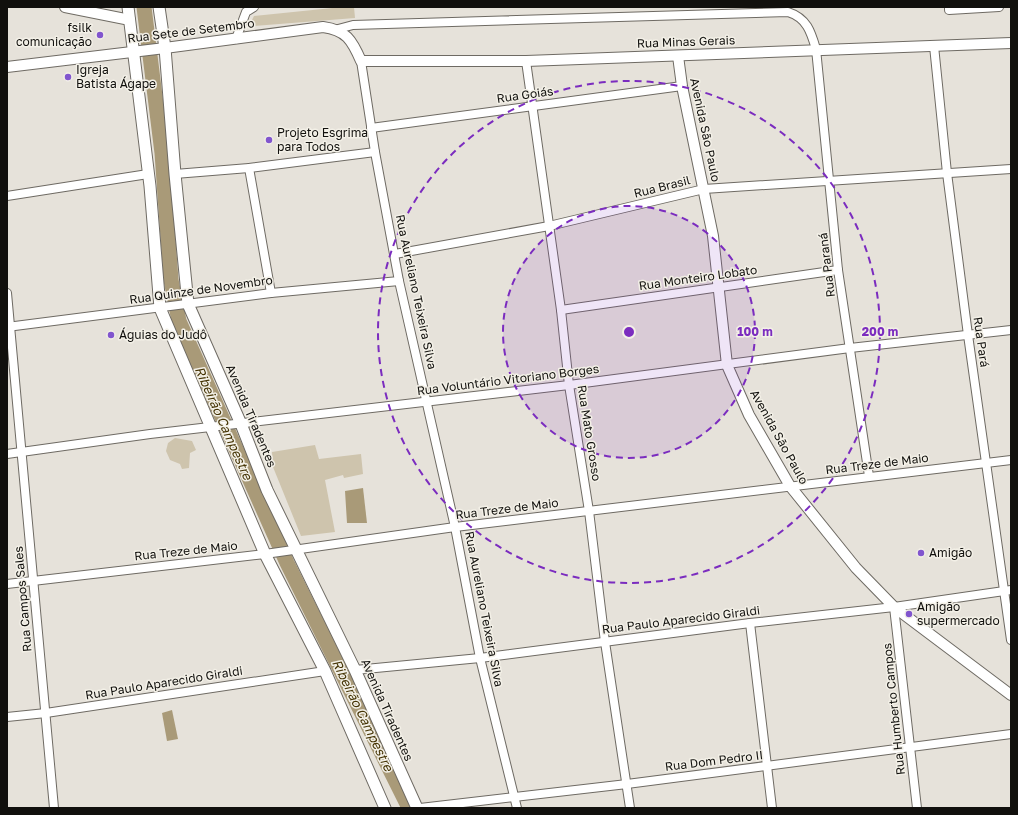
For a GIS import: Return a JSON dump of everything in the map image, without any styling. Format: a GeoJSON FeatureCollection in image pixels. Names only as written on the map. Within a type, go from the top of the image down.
{"type":"FeatureCollection","features":[{"type":"Feature","properties":{"kind":"main road"},"geometry":{"type":"LineString","coordinates":[[128,7],[137,51],[148,174],[163,307],[216,426],[268,553],[325,671],[385,808]]}},
{"type":"Feature","properties":{"kind":"main road","name":"Avenida Tiradentes"},"geometry":{"type":"LineString","coordinates":[[159,7],[186,305],[293,550],[354,670],[418,808]]}},
{"type":"Feature","properties":{"kind":"street"},"geometry":{"type":"LineString","coordinates":[[65,7],[130,20]]}},
{"type":"Feature","properties":{"kind":"street"},"geometry":{"type":"LineString","coordinates":[[236,39],[246,12],[254,7]]}},
{"type":"Feature","properties":{"kind":"street"},"geometry":{"type":"LineString","coordinates":[[949,9],[999,7]]}},
{"type":"Feature","properties":{"kind":"street","name":"Rua Paraná"},"geometry":{"type":"LineString","coordinates":[[338,29],[353,25],[788,12],[797,15],[805,22],[810,31],[816,49],[838,270],[868,476]]}},
{"type":"Feature","properties":{"kind":"street","name":"Rua Sete de Setembro"},"geometry":{"type":"LineString","coordinates":[[7,67],[162,49],[323,27],[338,29]]}},
{"type":"Feature","properties":{"kind":"street"},"geometry":{"type":"LineString","coordinates":[[338,29],[356,48],[361,61]]}},
{"type":"Feature","properties":{"kind":"street","name":"Rua Minas Gerais"},"geometry":{"type":"LineString","coordinates":[[361,61],[526,62],[816,49],[1011,43]]}},
{"type":"Feature","properties":{"kind":"street","name":"Rua Pará"},"geometry":{"type":"LineString","coordinates":[[934,46],[947,173],[968,335],[1007,591],[1011,640]]}},
{"type":"Feature","properties":{"kind":"street","name":"Avenida São Paulo"},"geometry":{"type":"LineString","coordinates":[[678,56],[682,86],[713,236],[727,365],[748,415],[790,486],[856,568],[894,607],[1011,695]]}},
{"type":"Feature","properties":{"kind":"street","name":"Rua Aureliano Teixeira Silva"},"geometry":{"type":"LineString","coordinates":[[361,61],[374,152],[396,254],[399,281],[455,527],[480,658],[517,808]]}},
{"type":"Feature","properties":{"kind":"street","name":"Rua Mato Grosso"},"geometry":{"type":"LineString","coordinates":[[526,62],[561,310],[570,385],[589,511],[605,642],[630,808]]}},
{"type":"Feature","properties":{"kind":"street","name":"Rua Goiás"},"geometry":{"type":"LineString","coordinates":[[371,128],[682,86]]}},
{"type":"Feature","properties":{"kind":"street"},"geometry":{"type":"LineString","coordinates":[[175,174],[249,168],[374,152]]}},
{"type":"Feature","properties":{"kind":"street"},"geometry":{"type":"LineString","coordinates":[[249,168],[271,293]]}},
{"type":"Feature","properties":{"kind":"street","name":"Rua Brasil"},"geometry":{"type":"LineString","coordinates":[[396,254],[549,226],[704,189],[1011,169]]}},
{"type":"Feature","properties":{"kind":"street"},"geometry":{"type":"LineString","coordinates":[[7,196],[148,174]]}},
{"type":"Feature","properties":{"kind":"street","name":"Rua Monteiro Lobato"},"geometry":{"type":"LineString","coordinates":[[561,310],[718,286],[838,270]]}},
{"type":"Feature","properties":{"kind":"street","name":"Rua Quinze de Novembro"},"geometry":{"type":"LineString","coordinates":[[9,327],[271,293],[399,281]]}},
{"type":"Feature","properties":{"kind":"street","name":"Rua Campos Sales"},"geometry":{"type":"LineString","coordinates":[[7,293],[20,452],[34,580],[54,808]]}},
{"type":"Feature","properties":{"kind":"street","name":"Rua Voluntário Vitoriano Borges"},"geometry":{"type":"LineString","coordinates":[[7,454],[216,426],[570,385],[850,348],[1011,330]]}},
{"type":"Feature","properties":{"kind":"street","name":"Rua Treze de Maio"},"geometry":{"type":"LineString","coordinates":[[7,584],[293,550],[455,527],[868,476],[1011,460]]}},
{"type":"Feature","properties":{"kind":"street","name":"Rua Paulo Aparecido Giraldi"},"geometry":{"type":"LineString","coordinates":[[354,670],[480,658],[750,623],[894,607],[1007,591]]}},
{"type":"Feature","properties":{"kind":"street","name":"Rua Humberto Campos"},"geometry":{"type":"LineString","coordinates":[[894,607],[917,808]]}},
{"type":"Feature","properties":{"kind":"street"},"geometry":{"type":"LineString","coordinates":[[750,623],[772,808]]}},
{"type":"Feature","properties":{"kind":"street","name":"Rua Paulo Aparecido Giraldi"},"geometry":{"type":"LineString","coordinates":[[7,717],[46,713],[325,671]]}},
{"type":"Feature","properties":{"kind":"street","name":"Rua Dom Pedro II"},"geometry":{"type":"LineString","coordinates":[[418,808],[627,784],[1011,734]]}},
{"type":"Feature","properties":{"kind":"shaded area"},"geometry":{"type":"Polygon","coordinates":[[[354,7],[355,18],[254,26],[251,22],[254,16],[354,7]]]}},
{"type":"Feature","properties":{"kind":"shaded area"},"geometry":{"type":"Polygon","coordinates":[[[175,438],[192,441],[196,450],[190,453],[189,468],[182,469],[180,464],[170,460],[166,451],[168,443],[175,438]]]}},
{"type":"Feature","properties":{"kind":"shaded area"},"geometry":{"type":"Polygon","coordinates":[[[315,445],[319,459],[361,454],[363,474],[344,478],[343,475],[325,480],[335,532],[301,536],[273,467],[272,452],[315,445]]]}},
{"type":"Feature","properties":{"kind":"shaded area"},"geometry":{"type":"Polygon","coordinates":[[[363,488],[367,523],[347,523],[345,491],[363,488]]]}},
{"type":"Feature","properties":{"kind":"shaded area"},"geometry":{"type":"Polygon","coordinates":[[[172,710],[178,739],[167,741],[162,713],[172,710]]]}},
{"type":"Feature","properties":{"kind":"waterway","name":"Ribeirão Campestre"},"geometry":{"type":"LineString","coordinates":[[144,7],[162,153],[171,280],[179,321],[287,563],[409,808]]}},
{"type":"Feature","properties":{"kind":"place","name":"fsilk comunicação"},"geometry":{"type":"Point","coordinates":[100,35]}},
{"type":"Feature","properties":{"kind":"place","name":"Igreja Batista Ágape"},"geometry":{"type":"Point","coordinates":[68,77]}},
{"type":"Feature","properties":{"kind":"place","name":"Projeto Esgrima para Todos"},"geometry":{"type":"Point","coordinates":[269,140]}},
{"type":"Feature","properties":{"kind":"place","name":"Águias do Judô"},"geometry":{"type":"Point","coordinates":[111,335]}},
{"type":"Feature","properties":{"kind":"place","name":"Amigão"},"geometry":{"type":"Point","coordinates":[921,553]}},
{"type":"Feature","properties":{"kind":"place","name":"Amigão supermercado"},"geometry":{"type":"Point","coordinates":[909,614]}}]}
